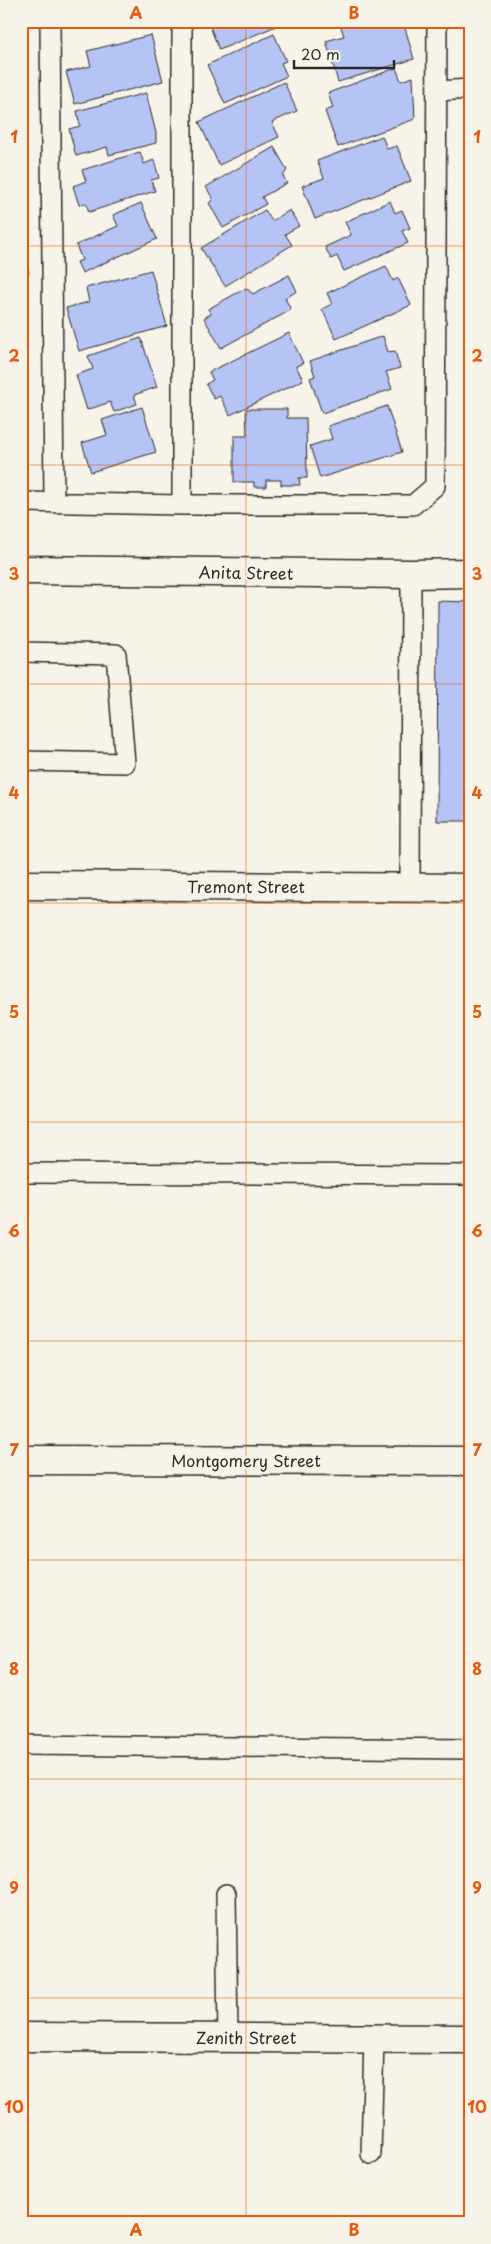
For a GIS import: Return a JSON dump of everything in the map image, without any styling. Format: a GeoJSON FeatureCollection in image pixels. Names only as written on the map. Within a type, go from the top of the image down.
{"type":"FeatureCollection","features":[{"type":"Feature","properties":{"kind":"street","name":"Anita Street"},"geometry":{"type":"LineString","coordinates":[[21,570],[470,573]]}},
{"type":"Feature","properties":{"kind":"street","name":"Tremont Street"},"geometry":{"type":"LineString","coordinates":[[21,886],[470,888]]}},
{"type":"Feature","properties":{"kind":"street","name":"Montgomery Street"},"geometry":{"type":"LineString","coordinates":[[21,1460],[470,1461]]}},
{"type":"Feature","properties":{"kind":"street","name":"Zenith Street"},"geometry":{"type":"LineString","coordinates":[[21,2037],[470,2039]]}},
{"type":"Feature","properties":{"kind":"lane"},"geometry":{"type":"LineString","coordinates":[[50,21],[54,503]]}},
{"type":"Feature","properties":{"kind":"lane"},"geometry":{"type":"LineString","coordinates":[[182,21],[182,505]]}},
{"type":"Feature","properties":{"kind":"lane"},"geometry":{"type":"LineString","coordinates":[[21,502],[182,505],[413,505],[435,486],[437,21]]}},
{"type":"Feature","properties":{"kind":"lane"},"geometry":{"type":"LineString","coordinates":[[437,91],[470,89]]}},
{"type":"Feature","properties":{"kind":"lane"},"geometry":{"type":"LineString","coordinates":[[410,888],[411,574]]}},
{"type":"Feature","properties":{"kind":"lane"},"geometry":{"type":"LineString","coordinates":[[21,652],[116,654],[125,764],[21,761]]}},
{"type":"Feature","properties":{"kind":"lane"},"geometry":{"type":"LineString","coordinates":[[21,1173],[470,1175]]}},
{"type":"Feature","properties":{"kind":"lane"},"geometry":{"type":"LineString","coordinates":[[21,1746],[470,1749]]}},
{"type":"Feature","properties":{"kind":"lane"},"geometry":{"type":"LineString","coordinates":[[226,1894],[228,2038]]}},
{"type":"Feature","properties":{"kind":"lane"},"geometry":{"type":"LineString","coordinates":[[371,2154],[374,2039]]}},
{"type":"Feature","properties":{"kind":"building"},"geometry":{"type":"Polygon","coordinates":[[[72,21],[108,21],[73,28],[72,21]]]}},
{"type":"Feature","properties":{"kind":"building"},"geometry":{"type":"Polygon","coordinates":[[[122,21],[155,21],[124,27],[122,21]]]}},
{"type":"Feature","properties":{"kind":"building"},"geometry":{"type":"Polygon","coordinates":[[[208,21],[288,21],[219,50],[208,21]]]}},
{"type":"Feature","properties":{"kind":"building"},"geometry":{"type":"Polygon","coordinates":[[[350,21],[403,21],[414,59],[338,82],[326,41],[344,36],[340,24],[350,21]]]}},
{"type":"Feature","properties":{"kind":"building"},"geometry":{"type":"Polygon","coordinates":[[[274,34],[286,61],[281,63],[287,76],[225,104],[207,65],[274,34]]]}},
{"type":"Feature","properties":{"kind":"building"},"geometry":{"type":"Polygon","coordinates":[[[151,35],[163,81],[75,104],[66,72],[91,66],[87,51],[151,35]]]}},
{"type":"Feature","properties":{"kind":"building"},"geometry":{"type":"Polygon","coordinates":[[[396,68],[401,81],[413,77],[415,119],[338,147],[325,111],[333,108],[328,93],[396,68]]]}},
{"type":"Feature","properties":{"kind":"building"},"geometry":{"type":"Polygon","coordinates":[[[284,82],[297,111],[272,122],[279,137],[219,165],[199,122],[284,82]]]}},
{"type":"Feature","properties":{"kind":"building"},"geometry":{"type":"Polygon","coordinates":[[[146,93],[156,133],[156,143],[109,155],[107,147],[76,156],[69,129],[80,126],[77,111],[146,93]]]}},
{"type":"Feature","properties":{"kind":"building"},"geometry":{"type":"Polygon","coordinates":[[[382,136],[387,149],[397,146],[411,181],[315,219],[302,186],[324,178],[317,161],[382,136]]]}},
{"type":"Feature","properties":{"kind":"building"},"geometry":{"type":"Polygon","coordinates":[[[274,147],[287,170],[283,176],[287,183],[262,197],[266,204],[223,228],[209,203],[213,199],[206,187],[274,147]]]}},
{"type":"Feature","properties":{"kind":"building"},"geometry":{"type":"Polygon","coordinates":[[[140,152],[144,164],[154,160],[159,178],[151,180],[155,191],[89,212],[86,203],[79,205],[73,186],[86,181],[82,170],[140,152]]]}},
{"type":"Feature","properties":{"kind":"building"},"geometry":{"type":"Polygon","coordinates":[[[390,201],[395,213],[402,210],[410,228],[402,231],[408,243],[344,271],[337,256],[331,259],[325,247],[351,235],[345,222],[390,201]]]}},
{"type":"Feature","properties":{"kind":"building"},"geometry":{"type":"Polygon","coordinates":[[[141,203],[157,239],[82,273],[77,262],[82,260],[76,245],[118,226],[113,215],[141,203]]]}},
{"type":"Feature","properties":{"kind":"building"},"geometry":{"type":"Polygon","coordinates":[[[265,210],[272,221],[290,210],[299,226],[285,234],[292,245],[225,286],[201,248],[265,210]]]}},
{"type":"Feature","properties":{"kind":"building"},"geometry":{"type":"Polygon","coordinates":[[[21,242],[29,273],[21,275],[21,242]]]}},
{"type":"Feature","properties":{"kind":"building"},"geometry":{"type":"Polygon","coordinates":[[[386,266],[393,281],[398,278],[411,305],[336,339],[322,309],[332,304],[327,293],[386,266]]]}},
{"type":"Feature","properties":{"kind":"building"},"geometry":{"type":"Polygon","coordinates":[[[151,270],[167,326],[79,351],[66,308],[89,302],[86,288],[151,270]]]}},
{"type":"Feature","properties":{"kind":"building"},"geometry":{"type":"Polygon","coordinates":[[[289,275],[297,291],[285,298],[291,310],[221,348],[204,318],[211,314],[208,309],[246,288],[253,294],[289,275]]]}},
{"type":"Feature","properties":{"kind":"building"},"geometry":{"type":"Polygon","coordinates":[[[289,333],[303,363],[296,366],[303,380],[230,415],[220,396],[214,399],[206,384],[213,380],[209,372],[289,333]]]}},
{"type":"Feature","properties":{"kind":"building"},"geometry":{"type":"Polygon","coordinates":[[[383,336],[388,352],[395,351],[400,368],[386,372],[392,389],[322,413],[310,378],[315,376],[310,361],[383,336]]]}},
{"type":"Feature","properties":{"kind":"building"},"geometry":{"type":"Polygon","coordinates":[[[141,338],[157,387],[134,395],[137,404],[114,412],[110,402],[87,410],[76,375],[93,369],[88,356],[141,338]]]}},
{"type":"Feature","properties":{"kind":"building"},"geometry":{"type":"Polygon","coordinates":[[[387,406],[402,452],[320,478],[310,446],[332,439],[328,426],[387,406]]]}},
{"type":"Feature","properties":{"kind":"building"},"geometry":{"type":"Polygon","coordinates":[[[142,407],[156,452],[91,472],[82,443],[107,435],[102,420],[142,407]]]}},
{"type":"Feature","properties":{"kind":"building"},"geometry":{"type":"Polygon","coordinates":[[[246,409],[287,409],[287,418],[306,418],[307,478],[299,478],[300,485],[281,485],[281,480],[266,480],[266,487],[254,487],[254,482],[234,482],[234,436],[247,436],[246,409]]]}},
{"type":"Feature","properties":{"kind":"building"},"geometry":{"type":"Polygon","coordinates":[[[438,601],[470,602],[470,821],[437,821],[438,601]]]}}]}
